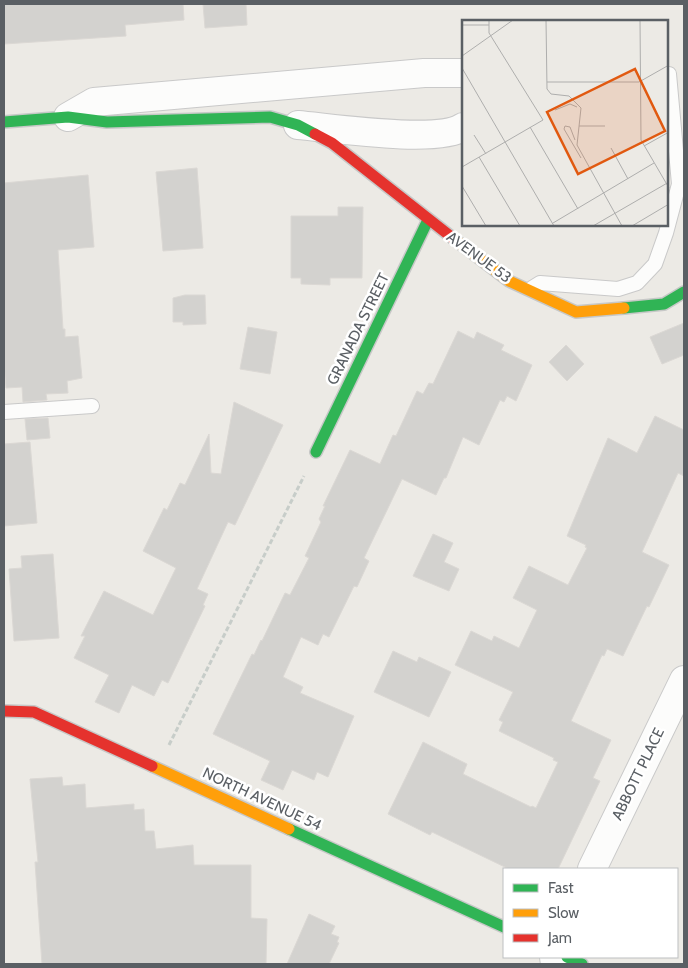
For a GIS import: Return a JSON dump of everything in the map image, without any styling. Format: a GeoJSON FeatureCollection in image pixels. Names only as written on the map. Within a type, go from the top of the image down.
{"type":"FeatureCollection","features":[{"type":"Feature","properties":{"kind":"street","name":"AVENUE 53"},"geometry":{"type":"LineString","coordinates":[[68,117],[94,102],[415,74],[462,73]]}},
{"type":"Feature","properties":{"kind":"street","name":"AVENUE 53"},"geometry":{"type":"LineString","coordinates":[[4,122],[68,117],[107,122],[270,117],[298,125],[427,136],[456,132],[462,129]]}},
{"type":"Feature","properties":{"kind":"street","name":"AVENUE 53"},"geometry":{"type":"LineString","coordinates":[[298,125],[332,143],[428,220],[509,281],[576,312],[664,304],[684,292]]}},
{"type":"Feature","properties":{"kind":"street","name":"GRANADA STREET"},"geometry":{"type":"LineString","coordinates":[[316,452],[428,220]]}},
{"type":"Feature","properties":{"kind":"street","name":"ABBOTT PLACE"},"geometry":{"type":"LineString","coordinates":[[592,868],[684,680]]}},
{"type":"Feature","properties":{"kind":"street","name":"NORTH AVENUE 54"},"geometry":{"type":"LineString","coordinates":[[4,711],[34,712],[503,927]]}},
{"type":"Feature","properties":{"kind":"street"},"geometry":{"type":"LineString","coordinates":[[569,958],[582,964]]}},
{"type":"Feature","properties":{"kind":"lane"},"geometry":{"type":"LineString","coordinates":[[668,225],[679,184],[669,74]]}},
{"type":"Feature","properties":{"kind":"lane"},"geometry":{"type":"LineString","coordinates":[[529,290],[540,283],[618,289],[637,283],[655,264],[668,226]]}},
{"type":"Feature","properties":{"kind":"lane"},"geometry":{"type":"LineString","coordinates":[[4,412],[92,406]]}},
{"type":"Feature","properties":{"kind":"path"},"geometry":{"type":"LineString","coordinates":[[158,768],[316,452]]}},
{"type":"Feature","properties":{"kind":"building"},"geometry":{"type":"Polygon","coordinates":[[[4,4],[183,4],[184,20],[125,25],[126,36],[4,44],[4,4]]]}},
{"type":"Feature","properties":{"kind":"building"},"geometry":{"type":"Polygon","coordinates":[[[203,4],[246,4],[247,25],[205,28],[203,4]]]}},
{"type":"Feature","properties":{"kind":"building"},"geometry":{"type":"Polygon","coordinates":[[[197,168],[203,248],[163,251],[156,172],[197,168]]]}},
{"type":"Feature","properties":{"kind":"building"},"geometry":{"type":"Polygon","coordinates":[[[88,175],[94,247],[58,250],[63,329],[65,329],[65,337],[78,336],[82,378],[67,381],[68,393],[46,394],[47,400],[23,402],[22,387],[6,388],[4,364],[4,183],[88,175]]]}},
{"type":"Feature","properties":{"kind":"building"},"geometry":{"type":"Polygon","coordinates":[[[338,207],[363,207],[362,278],[330,278],[330,285],[301,284],[301,278],[291,278],[291,216],[338,216],[338,207]]]}},
{"type":"Feature","properties":{"kind":"building"},"geometry":{"type":"Polygon","coordinates":[[[185,295],[205,295],[206,324],[183,325],[183,322],[173,322],[173,298],[185,295]]]}},
{"type":"Feature","properties":{"kind":"building"},"geometry":{"type":"Polygon","coordinates":[[[684,323],[684,355],[662,364],[650,337],[684,323]]]}},
{"type":"Feature","properties":{"kind":"building"},"geometry":{"type":"Polygon","coordinates":[[[248,327],[277,332],[270,374],[240,369],[248,327]]]}},
{"type":"Feature","properties":{"kind":"building"},"geometry":{"type":"Polygon","coordinates":[[[458,331],[474,339],[477,332],[504,345],[501,350],[532,365],[516,401],[507,396],[504,402],[500,400],[479,445],[463,437],[446,478],[444,478],[436,495],[402,479],[364,558],[369,561],[357,587],[354,586],[329,637],[323,634],[318,645],[301,637],[283,677],[303,687],[300,693],[354,716],[328,777],[317,772],[314,780],[292,770],[283,790],[261,780],[270,761],[213,734],[252,654],[254,655],[262,641],[285,593],[290,595],[309,558],[305,556],[321,522],[319,519],[325,506],[323,506],[350,450],[380,464],[393,435],[396,436],[417,391],[423,394],[429,383],[433,384],[458,331]]]}},
{"type":"Feature","properties":{"kind":"building"},"geometry":{"type":"Polygon","coordinates":[[[566,345],[584,364],[567,381],[549,362],[566,345]]]}},
{"type":"Feature","properties":{"kind":"building"},"geometry":{"type":"Polygon","coordinates":[[[234,402],[283,425],[235,525],[228,522],[197,589],[208,594],[203,605],[205,606],[168,683],[162,680],[154,696],[132,685],[119,713],[95,702],[109,675],[74,658],[85,636],[81,636],[104,591],[153,615],[176,568],[143,551],[164,508],[167,510],[180,483],[185,485],[209,434],[211,473],[221,474],[234,402]]]}},
{"type":"Feature","properties":{"kind":"building"},"geometry":{"type":"Polygon","coordinates":[[[655,416],[684,430],[684,476],[678,473],[642,552],[669,565],[623,656],[607,649],[604,656],[602,655],[571,721],[611,740],[593,778],[600,781],[558,868],[507,868],[432,832],[430,835],[388,814],[423,742],[467,764],[463,774],[536,808],[558,762],[553,760],[554,758],[499,731],[503,722],[499,720],[513,692],[455,665],[471,631],[492,641],[494,636],[519,648],[537,610],[513,598],[529,566],[568,585],[587,548],[585,547],[586,545],[567,536],[608,438],[637,453],[655,416]]]}},
{"type":"Feature","properties":{"kind":"building"},"geometry":{"type":"Polygon","coordinates":[[[48,418],[50,438],[27,440],[25,419],[48,418]]]}},
{"type":"Feature","properties":{"kind":"building"},"geometry":{"type":"Polygon","coordinates":[[[30,442],[37,523],[4,526],[4,444],[30,442]]]}},
{"type":"Feature","properties":{"kind":"building"},"geometry":{"type":"Polygon","coordinates":[[[433,534],[453,543],[444,562],[459,569],[449,591],[413,576],[433,534]]]}},
{"type":"Feature","properties":{"kind":"building"},"geometry":{"type":"Polygon","coordinates":[[[53,554],[59,638],[14,641],[9,569],[22,568],[21,556],[53,554]]]}},
{"type":"Feature","properties":{"kind":"building"},"geometry":{"type":"Polygon","coordinates":[[[393,651],[417,662],[419,657],[451,672],[429,717],[374,692],[393,651]]]}},
{"type":"Feature","properties":{"kind":"building"},"geometry":{"type":"Polygon","coordinates":[[[62,777],[63,786],[85,784],[86,808],[134,804],[134,810],[144,809],[145,831],[154,831],[156,849],[193,845],[194,865],[251,865],[251,918],[267,919],[266,964],[42,964],[35,862],[38,862],[30,779],[62,777]]]}},
{"type":"Feature","properties":{"kind":"building"},"geometry":{"type":"Polygon","coordinates":[[[309,914],[335,926],[331,934],[339,937],[337,942],[339,943],[329,964],[287,964],[309,914]]]}},
{"type":"Feature","properties":{"kind":"traffic: fast"},"geometry":{"type":"LineString","coordinates":[[4,122],[68,117],[107,122],[270,117],[298,125],[315,134]]}},
{"type":"Feature","properties":{"kind":"traffic: fast"},"geometry":{"type":"LineString","coordinates":[[316,452],[428,220]]}},
{"type":"Feature","properties":{"kind":"traffic: fast"},"geometry":{"type":"LineString","coordinates":[[624,308],[664,304],[684,292]]}},
{"type":"Feature","properties":{"kind":"traffic: fast"},"geometry":{"type":"LineString","coordinates":[[289,829],[503,927]]}},
{"type":"Feature","properties":{"kind":"traffic: fast"},"geometry":{"type":"LineString","coordinates":[[569,958],[582,964]]}},
{"type":"Feature","properties":{"kind":"traffic: slow"},"geometry":{"type":"LineString","coordinates":[[454,239],[509,281],[576,312],[624,308]]}},
{"type":"Feature","properties":{"kind":"traffic: slow"},"geometry":{"type":"LineString","coordinates":[[152,766],[289,829]]}},
{"type":"Feature","properties":{"kind":"traffic: jam"},"geometry":{"type":"LineString","coordinates":[[315,134],[332,143],[454,239]]}},
{"type":"Feature","properties":{"kind":"traffic: jam"},"geometry":{"type":"LineString","coordinates":[[4,711],[34,712],[152,766]]}}]}
